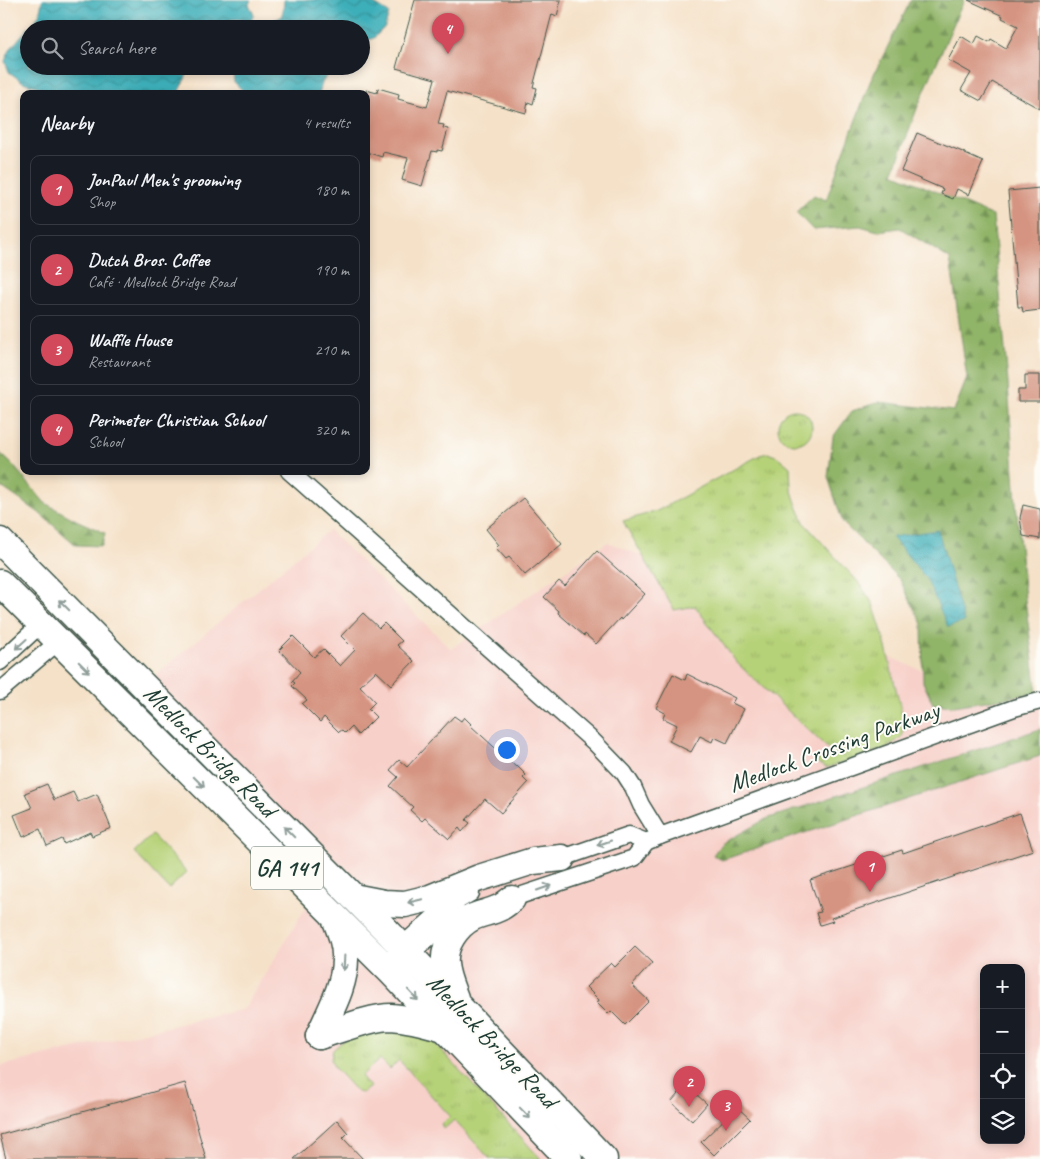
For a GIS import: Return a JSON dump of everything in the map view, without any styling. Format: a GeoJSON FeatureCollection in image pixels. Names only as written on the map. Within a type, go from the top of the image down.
{"type":"FeatureCollection","features":[{"type":"Feature","properties":{"kind":"highway","name":"Medlock Bridge Road"},"geometry":{"type":"LineString","coordinates":[[0,541],[406,950],[604,1159]]}},
{"type":"Feature","properties":{"kind":"highway","name":"Medlock Bridge Road"},"geometry":{"type":"LineString","coordinates":[[0,583],[386,967],[569,1159]]}},
{"type":"Feature","properties":{"kind":"highway"},"geometry":{"type":"LineString","coordinates":[[353,897],[384,903],[405,904],[430,898],[479,878],[533,861],[562,858]]}},
{"type":"Feature","properties":{"kind":"highway"},"geometry":{"type":"LineString","coordinates":[[459,1005],[449,982],[445,963],[445,953],[453,936],[465,922],[499,908],[512,899]]}},
{"type":"Feature","properties":{"kind":"highway"},"geometry":{"type":"LineString","coordinates":[[334,916],[342,939],[346,959],[340,991],[319,1036],[364,1022],[389,1017],[444,1028]]}},
{"type":"Feature","properties":{"kind":"street"},"geometry":{"type":"LineString","coordinates":[[294,475],[594,742],[624,772],[641,805],[653,839]]}},
{"type":"Feature","properties":{"kind":"street"},"geometry":{"type":"LineString","coordinates":[[0,662],[50,633]]}},
{"type":"Feature","properties":{"kind":"street"},"geometry":{"type":"LineString","coordinates":[[0,691],[50,633]]}},
{"type":"Feature","properties":{"kind":"street","name":"Medlock Crossing Parkway"},"geometry":{"type":"LineString","coordinates":[[406,950],[449,922],[477,908],[512,899],[634,858],[653,839],[1014,708],[1040,701]]}},
{"type":"Feature","properties":{"kind":"street","name":"Medlock Crossing Parkway"},"geometry":{"type":"LineString","coordinates":[[386,967],[406,950],[442,910],[463,896],[562,858],[629,835],[653,839]]}},
{"type":"Feature","properties":{"kind":"shaded area"},"geometry":{"type":"Polygon","coordinates":[[[1008,383],[1025,599],[1037,692],[1040,692],[1040,1159],[0,1159],[0,1066],[244,1009],[317,889],[120,705],[329,530],[451,649],[608,542],[1014,708],[1008,383]]]}},
{"type":"Feature","properties":{"kind":"green space"},"geometry":{"type":"Polygon","coordinates":[[[911,0],[964,0],[918,106],[893,173],[993,216],[1008,383],[1016,503],[1025,599],[1037,693],[954,706],[933,704],[923,682],[922,624],[900,580],[843,523],[828,477],[833,437],[852,411],[879,402],[954,411],[967,378],[950,259],[900,228],[878,231],[860,226],[813,230],[796,212],[814,195],[826,200],[870,82],[911,0]]]}},
{"type":"Feature","properties":{"kind":"green space"},"geometry":{"type":"Polygon","coordinates":[[[795,410],[807,415],[812,427],[807,439],[795,444],[783,439],[778,427],[783,415],[795,410]]]}},
{"type":"Feature","properties":{"kind":"green space"},"geometry":{"type":"Polygon","coordinates":[[[0,453],[12,464],[45,503],[105,533],[102,546],[76,545],[38,512],[0,486],[0,453]]]}},
{"type":"Feature","properties":{"kind":"green space"},"geometry":{"type":"Polygon","coordinates":[[[768,453],[778,457],[790,467],[791,488],[805,524],[860,584],[873,604],[883,635],[903,718],[903,735],[887,748],[826,768],[815,761],[835,755],[737,663],[695,606],[674,610],[623,521],[657,511],[760,455],[768,453]]]}},
{"type":"Feature","properties":{"kind":"green space"},"geometry":{"type":"Polygon","coordinates":[[[1040,729],[1040,756],[722,860],[713,855],[721,844],[766,819],[1040,729]]]}},
{"type":"Feature","properties":{"kind":"green space"},"geometry":{"type":"Polygon","coordinates":[[[152,835],[187,872],[169,889],[134,852],[152,835]]]}},
{"type":"Feature","properties":{"kind":"green space"},"geometry":{"type":"Polygon","coordinates":[[[393,1022],[429,1037],[541,1159],[490,1159],[454,1120],[444,1129],[441,1125],[450,1116],[399,1060],[390,1069],[380,1059],[361,1076],[370,1087],[362,1093],[357,1092],[334,1067],[331,1059],[333,1050],[344,1040],[393,1022]]]}},
{"type":"Feature","properties":{"kind":"water"},"geometry":{"type":"Polygon","coordinates":[[[42,0],[251,0],[249,4],[254,15],[251,20],[36,20],[40,13],[42,0]]]}},
{"type":"Feature","properties":{"kind":"water"},"geometry":{"type":"Polygon","coordinates":[[[284,0],[363,0],[389,13],[385,27],[370,40],[370,20],[274,20],[281,17],[284,0]]]}},
{"type":"Feature","properties":{"kind":"water"},"geometry":{"type":"Polygon","coordinates":[[[20,38],[20,75],[187,75],[180,90],[45,90],[23,82],[9,72],[5,61],[11,48],[20,38]]]}},
{"type":"Feature","properties":{"kind":"water"},"geometry":{"type":"Polygon","coordinates":[[[233,75],[327,75],[320,90],[242,90],[234,82],[233,75]]]}},
{"type":"Feature","properties":{"kind":"water"},"geometry":{"type":"Polygon","coordinates":[[[938,530],[964,622],[948,627],[926,578],[892,537],[938,530]]]}},
{"type":"Feature","properties":{"kind":"building"},"geometry":{"type":"Polygon","coordinates":[[[415,0],[561,0],[557,16],[552,14],[533,87],[537,88],[533,104],[528,102],[526,113],[447,91],[438,124],[444,125],[443,128],[448,129],[442,151],[432,151],[422,186],[402,180],[408,158],[383,152],[382,157],[370,153],[370,91],[377,93],[378,88],[399,94],[398,99],[427,107],[435,79],[396,68],[415,0]]]}},
{"type":"Feature","properties":{"kind":"building"},"geometry":{"type":"Polygon","coordinates":[[[968,0],[1040,0],[1040,109],[992,82],[981,101],[961,90],[971,73],[948,60],[961,36],[974,44],[978,36],[989,42],[991,39],[1006,48],[1018,26],[1002,18],[1003,16],[968,0]]]}},
{"type":"Feature","properties":{"kind":"building"},"geometry":{"type":"Polygon","coordinates":[[[917,133],[983,162],[969,195],[957,189],[953,199],[941,194],[943,189],[901,171],[917,133]]]}},
{"type":"Feature","properties":{"kind":"building"},"geometry":{"type":"Polygon","coordinates":[[[1040,188],[1040,310],[1023,312],[1022,307],[1018,307],[1008,191],[1040,188]]]}},
{"type":"Feature","properties":{"kind":"building"},"geometry":{"type":"Polygon","coordinates":[[[1025,375],[1040,375],[1040,402],[1018,402],[1018,390],[1025,390],[1025,375]]]}},
{"type":"Feature","properties":{"kind":"building"},"geometry":{"type":"Polygon","coordinates":[[[523,498],[562,544],[525,575],[509,557],[506,559],[496,548],[499,545],[486,529],[523,498]]]}},
{"type":"Feature","properties":{"kind":"building"},"geometry":{"type":"Polygon","coordinates":[[[1023,505],[1040,509],[1040,539],[1023,536],[1020,518],[1023,505]]]}},
{"type":"Feature","properties":{"kind":"building"},"geometry":{"type":"Polygon","coordinates":[[[597,551],[645,594],[596,644],[558,613],[559,611],[544,597],[559,581],[565,586],[597,551]]]}},
{"type":"Feature","properties":{"kind":"building"},"geometry":{"type":"Polygon","coordinates":[[[363,613],[379,628],[384,623],[402,641],[397,645],[414,661],[391,685],[376,671],[360,686],[375,702],[368,709],[376,717],[358,735],[351,727],[345,733],[342,730],[339,732],[324,717],[320,722],[302,704],[307,700],[292,686],[295,683],[292,681],[300,672],[279,650],[293,636],[314,657],[323,649],[340,666],[355,650],[341,636],[363,613]]]}},
{"type":"Feature","properties":{"kind":"building"},"geometry":{"type":"Polygon","coordinates":[[[673,674],[685,680],[687,674],[735,698],[732,703],[744,709],[727,743],[714,737],[712,742],[700,736],[691,752],[669,741],[677,725],[663,718],[665,713],[656,708],[673,674]]]}},
{"type":"Feature","properties":{"kind":"building"},"geometry":{"type":"Polygon","coordinates":[[[454,716],[461,721],[464,717],[471,726],[526,775],[523,778],[528,783],[501,813],[485,799],[466,820],[470,823],[462,832],[459,828],[449,839],[425,818],[422,821],[410,810],[413,807],[390,786],[398,777],[390,770],[399,760],[407,767],[454,716]]]}},
{"type":"Feature","properties":{"kind":"building"},"geometry":{"type":"Polygon","coordinates":[[[47,784],[54,800],[73,792],[78,802],[97,794],[111,828],[92,836],[90,832],[64,844],[62,839],[47,846],[40,829],[23,837],[14,815],[32,808],[25,793],[47,784]]]}},
{"type":"Feature","properties":{"kind":"building"},"geometry":{"type":"Polygon","coordinates":[[[1020,813],[1033,850],[831,918],[833,921],[820,925],[816,913],[821,912],[810,880],[902,850],[903,853],[1020,813]]]}},
{"type":"Feature","properties":{"kind":"building"},"geometry":{"type":"Polygon","coordinates":[[[635,947],[652,963],[632,985],[649,1001],[625,1025],[611,1011],[608,1014],[597,1003],[599,1000],[586,987],[611,963],[615,967],[635,947]]]}},
{"type":"Feature","properties":{"kind":"building"},"geometry":{"type":"Polygon","coordinates":[[[185,1083],[206,1159],[6,1159],[0,1135],[185,1083]]]}},
{"type":"Feature","properties":{"kind":"building"},"geometry":{"type":"Polygon","coordinates":[[[686,1085],[707,1104],[692,1121],[671,1102],[686,1085]]]}},
{"type":"Feature","properties":{"kind":"building"},"geometry":{"type":"Polygon","coordinates":[[[737,1107],[750,1119],[714,1155],[701,1142],[737,1107]]]}},
{"type":"Feature","properties":{"kind":"building"},"geometry":{"type":"Polygon","coordinates":[[[337,1120],[348,1133],[343,1138],[363,1159],[294,1159],[337,1120]]]}},
{"type":"Feature","properties":{"kind":"place","name":"Perimeter Christian School"},"geometry":{"type":"Point","coordinates":[448,54]}},
{"type":"Feature","properties":{"kind":"place","name":"JonPaul Men's grooming"},"geometry":{"type":"Point","coordinates":[870,892]}},
{"type":"Feature","properties":{"kind":"place","name":"Dutch Bros. Coffee"},"geometry":{"type":"Point","coordinates":[689,1107]}},
{"type":"Feature","properties":{"kind":"place","name":"Waffle House"},"geometry":{"type":"Point","coordinates":[726,1131]}}]}
